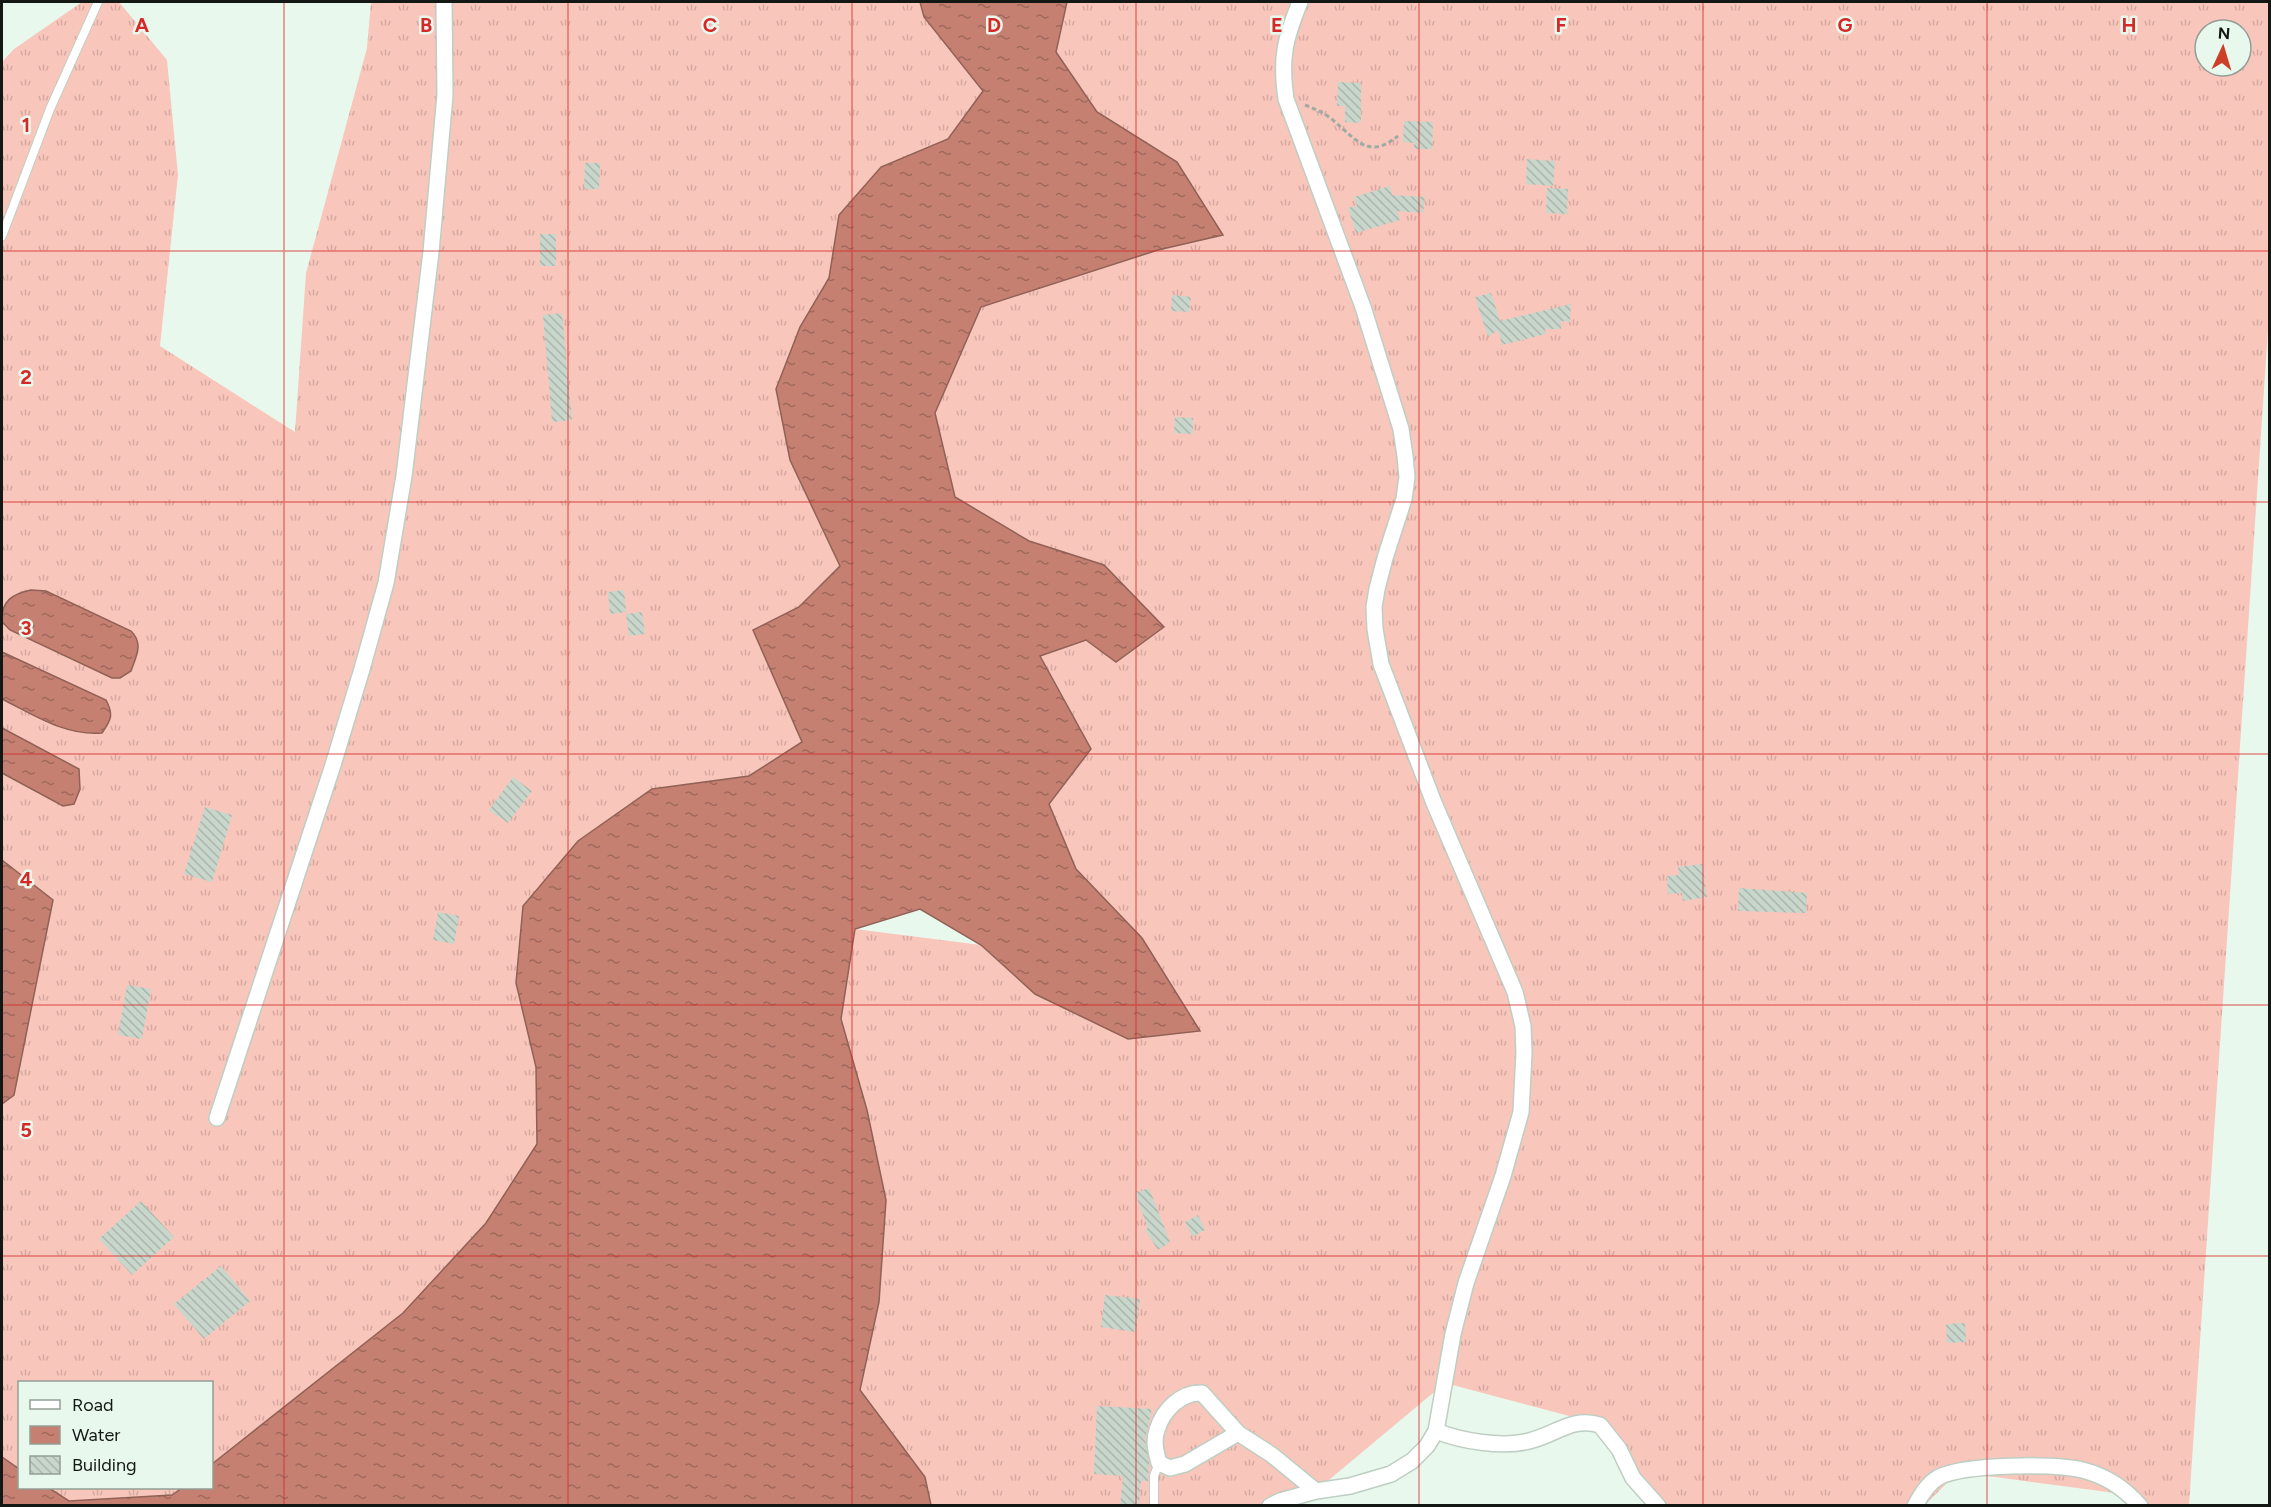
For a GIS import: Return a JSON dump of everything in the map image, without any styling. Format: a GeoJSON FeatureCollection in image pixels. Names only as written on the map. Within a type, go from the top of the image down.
{"type":"FeatureCollection","features":[{"type":"Feature","properties":{"kind":"street"},"geometry":{"type":"LineString","coordinates":[[217,1118],[260,993],[333,765],[363,669],[386,583],[404,476],[432,241],[445,95],[444,2]]}},
{"type":"Feature","properties":{"kind":"street"},"geometry":{"type":"LineString","coordinates":[[1270,1506],[1316,1491],[1350,1486],[1391,1474],[1412,1461],[1427,1446],[1436,1431],[1453,1334],[1466,1283],[1503,1176],[1521,1112],[1524,1072],[1523,1026],[1515,992],[1434,803],[1381,664],[1374,607],[1385,558],[1404,499],[1407,477],[1404,447],[1386,377],[1363,307],[1286,99],[1282,74],[1284,50],[1288,29],[1300,2]]}},
{"type":"Feature","properties":{"kind":"street"},"geometry":{"type":"LineString","coordinates":[[1238,1433],[1185,1464],[1170,1468],[1159,1463],[1155,1448],[1156,1430],[1165,1413],[1180,1397],[1190,1393],[1202,1393],[1238,1433],[1272,1455],[1316,1491]]}},
{"type":"Feature","properties":{"kind":"street"},"geometry":{"type":"LineString","coordinates":[[1436,1431],[1473,1442],[1519,1443],[1531,1441],[1581,1421],[1600,1425],[1619,1449],[1634,1479],[1658,1506]]}},
{"type":"Feature","properties":{"kind":"street"},"geometry":{"type":"LineString","coordinates":[[1915,1506],[1929,1484],[1940,1477],[1958,1472],[2001,1467],[2057,1467],[2085,1471],[2115,1483],[2140,1506]]}},
{"type":"Feature","properties":{"kind":"lane"},"geometry":{"type":"LineString","coordinates":[[2,236],[50,109],[98,2]]}},
{"type":"Feature","properties":{"kind":"lane"},"geometry":{"type":"LineString","coordinates":[[1154,1505],[1154,1476],[1159,1463]]}},
{"type":"Feature","properties":{"kind":"path"},"geometry":{"type":"LineString","coordinates":[[1286,99],[1321,112],[1359,143],[1370,147],[1385,146],[1398,136]]}},
{"type":"Feature","properties":{"kind":"green space"},"geometry":{"type":"Polygon","coordinates":[[[82,2],[119,2],[167,60],[178,175],[160,346],[295,432],[306,273],[367,48],[371,2],[920,2],[924,17],[983,91],[948,139],[881,167],[839,215],[829,278],[800,327],[790,460],[841,566],[799,607],[753,630],[803,742],[749,776],[652,789],[516,983],[536,1067],[537,1144],[486,1223],[403,1313],[213,1463],[213,1381],[18,1381],[18,1468],[2,1457],[2,1104],[14,1095],[53,900],[2,860],[2,62],[14,49],[82,2]]]}},
{"type":"Feature","properties":{"kind":"green space"},"geometry":{"type":"Polygon","coordinates":[[[1067,2],[2269,2],[2269,315],[2189,1505],[2139,1505],[2130,1495],[1958,1472],[1925,1505],[1660,1505],[1592,1422],[1445,1383],[1299,1505],[931,1505],[925,1477],[860,1390],[879,1302],[886,1200],[841,1019],[855,929],[981,945],[1035,994],[1142,938],[1076,869],[1049,804],[1091,749],[1040,656],[1086,640],[1104,565],[1029,541],[955,497],[935,413],[981,307],[1158,250],[1223,235],[1177,162],[1097,112],[1056,51],[1067,2]]]}},
{"type":"Feature","properties":{"kind":"green space"},"geometry":{"type":"Polygon","coordinates":[[[51,1489],[181,1489],[172,1495],[69,1501],[51,1489]]]}},
{"type":"Feature","properties":{"kind":"water"},"geometry":{"type":"Polygon","coordinates":[[[920,2],[1067,2],[1056,52],[1097,112],[1177,162],[1223,235],[1158,250],[981,307],[935,413],[955,497],[1029,541],[1104,565],[1164,627],[1116,662],[1086,640],[1040,656],[1091,749],[1049,804],[1076,869],[1142,938],[1200,1031],[1128,1039],[1035,994],[981,945],[920,909],[855,929],[841,1019],[867,1110],[886,1200],[879,1302],[860,1390],[925,1477],[931,1505],[2,1505],[2,1457],[18,1468],[18,1489],[51,1489],[69,1501],[172,1495],[181,1489],[213,1489],[213,1463],[403,1313],[486,1223],[537,1144],[536,1067],[516,983],[523,906],[578,841],[652,789],[749,776],[802,742],[753,630],[799,607],[840,566],[790,460],[776,389],[800,327],[829,278],[839,215],[881,167],[948,139],[983,91],[924,17],[920,2]]]}},
{"type":"Feature","properties":{"kind":"water"},"geometry":{"type":"Polygon","coordinates":[[[31,590],[46,591],[131,631],[138,645],[131,671],[120,678],[112,678],[10,630],[2,622],[3,609],[13,596],[31,590]]]}},
{"type":"Feature","properties":{"kind":"water"},"geometry":{"type":"Polygon","coordinates":[[[2,652],[106,700],[110,717],[102,733],[63,728],[2,699],[2,652]]]}},
{"type":"Feature","properties":{"kind":"water"},"geometry":{"type":"Polygon","coordinates":[[[2,728],[79,769],[80,789],[74,804],[63,806],[2,773],[2,728]]]}},
{"type":"Feature","properties":{"kind":"water"},"geometry":{"type":"Polygon","coordinates":[[[2,860],[53,900],[14,1095],[2,1104],[2,860]]]}},
{"type":"Feature","properties":{"kind":"building"},"geometry":{"type":"Polygon","coordinates":[[[1338,82],[1361,83],[1361,122],[1345,122],[1345,106],[1337,106],[1338,82]]]}},
{"type":"Feature","properties":{"kind":"building"},"geometry":{"type":"Polygon","coordinates":[[[1404,121],[1433,122],[1432,149],[1414,149],[1414,143],[1403,142],[1404,121]]]}},
{"type":"Feature","properties":{"kind":"building"},"geometry":{"type":"Polygon","coordinates":[[[1527,159],[1555,161],[1553,186],[1526,184],[1527,159]]]}},
{"type":"Feature","properties":{"kind":"building"},"geometry":{"type":"Polygon","coordinates":[[[585,163],[600,163],[599,189],[584,189],[585,163]]]}},
{"type":"Feature","properties":{"kind":"building"},"geometry":{"type":"Polygon","coordinates":[[[1390,186],[1392,195],[1425,197],[1423,213],[1397,211],[1400,220],[1356,233],[1348,208],[1357,206],[1354,197],[1390,186]]]}},
{"type":"Feature","properties":{"kind":"building"},"geometry":{"type":"Polygon","coordinates":[[[1547,188],[1568,189],[1567,214],[1546,213],[1547,188]]]}},
{"type":"Feature","properties":{"kind":"building"},"geometry":{"type":"Polygon","coordinates":[[[540,234],[556,234],[556,266],[540,266],[540,234]]]}},
{"type":"Feature","properties":{"kind":"building"},"geometry":{"type":"Polygon","coordinates":[[[1491,293],[1500,321],[1571,304],[1570,322],[1561,321],[1561,329],[1545,329],[1546,334],[1502,345],[1498,330],[1488,337],[1475,297],[1491,293]]]}},
{"type":"Feature","properties":{"kind":"building"},"geometry":{"type":"Polygon","coordinates":[[[1172,295],[1191,297],[1189,312],[1171,311],[1172,295]]]}},
{"type":"Feature","properties":{"kind":"building"},"geometry":{"type":"Polygon","coordinates":[[[562,313],[572,420],[552,422],[543,315],[562,313]]]}},
{"type":"Feature","properties":{"kind":"building"},"geometry":{"type":"Polygon","coordinates":[[[1175,417],[1193,418],[1193,434],[1174,433],[1175,417]]]}},
{"type":"Feature","properties":{"kind":"building"},"geometry":{"type":"Polygon","coordinates":[[[624,590],[626,612],[610,614],[608,592],[624,590]]]}},
{"type":"Feature","properties":{"kind":"building"},"geometry":{"type":"Polygon","coordinates":[[[642,612],[645,634],[629,636],[626,614],[642,612]]]}},
{"type":"Feature","properties":{"kind":"building"},"geometry":{"type":"Polygon","coordinates":[[[513,777],[532,791],[508,823],[489,810],[513,777]]]}},
{"type":"Feature","properties":{"kind":"building"},"geometry":{"type":"Polygon","coordinates":[[[205,807],[232,815],[212,882],[184,874],[205,807]]]}},
{"type":"Feature","properties":{"kind":"building"},"geometry":{"type":"Polygon","coordinates":[[[1702,864],[1707,897],[1683,901],[1682,893],[1668,894],[1667,876],[1679,875],[1678,867],[1702,864]]]}},
{"type":"Feature","properties":{"kind":"building"},"geometry":{"type":"Polygon","coordinates":[[[1739,888],[1807,893],[1806,913],[1738,911],[1739,888]]]}},
{"type":"Feature","properties":{"kind":"building"},"geometry":{"type":"Polygon","coordinates":[[[438,912],[459,916],[454,944],[433,940],[438,912]]]}},
{"type":"Feature","properties":{"kind":"building"},"geometry":{"type":"Polygon","coordinates":[[[127,985],[151,989],[142,1039],[118,1035],[127,985]]]}},
{"type":"Feature","properties":{"kind":"building"},"geometry":{"type":"Polygon","coordinates":[[[1149,1188],[1170,1242],[1158,1250],[1145,1230],[1148,1228],[1135,1193],[1149,1188]]]}},
{"type":"Feature","properties":{"kind":"building"},"geometry":{"type":"Polygon","coordinates":[[[141,1201],[174,1237],[132,1275],[99,1239],[141,1201]]]}},
{"type":"Feature","properties":{"kind":"building"},"geometry":{"type":"Polygon","coordinates":[[[1198,1215],[1205,1230],[1192,1237],[1185,1222],[1198,1215]]]}},
{"type":"Feature","properties":{"kind":"building"},"geometry":{"type":"Polygon","coordinates":[[[221,1266],[250,1301],[204,1339],[174,1304],[221,1266]]]}},
{"type":"Feature","properties":{"kind":"building"},"geometry":{"type":"Polygon","coordinates":[[[1105,1295],[1140,1299],[1136,1332],[1101,1327],[1105,1295]]]}},
{"type":"Feature","properties":{"kind":"building"},"geometry":{"type":"Polygon","coordinates":[[[1965,1323],[1966,1342],[1947,1343],[1946,1324],[1965,1323]]]}},
{"type":"Feature","properties":{"kind":"building"},"geometry":{"type":"Polygon","coordinates":[[[1097,1406],[1152,1409],[1145,1438],[1149,1463],[1148,1481],[1141,1481],[1139,1506],[1120,1506],[1123,1476],[1094,1474],[1097,1406]]]}}]}
